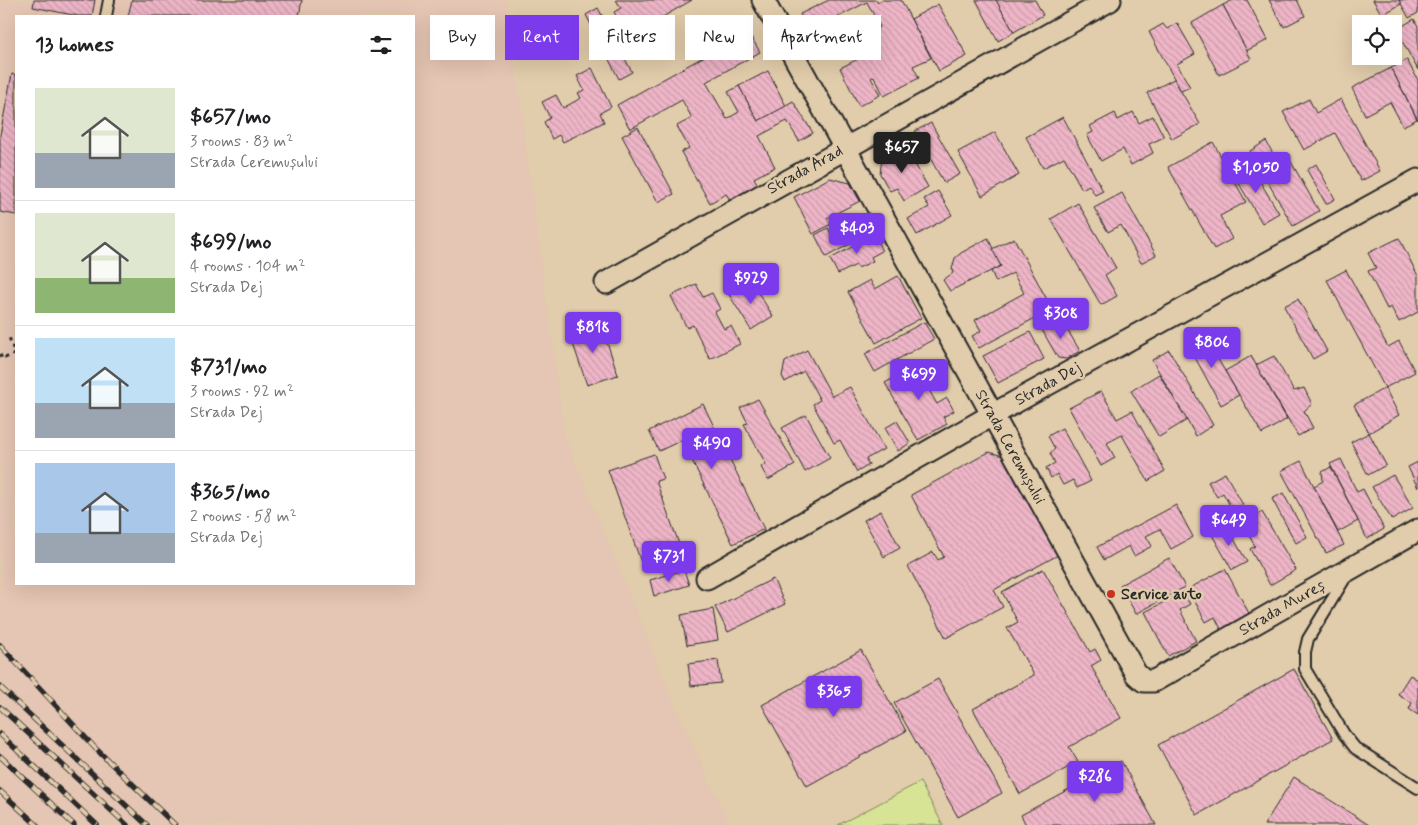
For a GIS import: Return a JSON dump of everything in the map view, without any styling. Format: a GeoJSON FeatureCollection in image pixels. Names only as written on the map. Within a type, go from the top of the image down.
{"type":"FeatureCollection","features":[{"type":"Feature","properties":{"kind":"street","name":"Strada Ceremușului"},"geometry":{"type":"LineString","coordinates":[[763,0],[1136,674],[1144,681]]}},
{"type":"Feature","properties":{"kind":"street","name":"Strada Arad"},"geometry":{"type":"LineString","coordinates":[[606,283],[1110,0]]}},
{"type":"Feature","properties":{"kind":"street","name":"Strada Dej"},"geometry":{"type":"LineString","coordinates":[[707,578],[992,416],[1418,180]]}},
{"type":"Feature","properties":{"kind":"street","name":"Strada Mureș"},"geometry":{"type":"LineString","coordinates":[[1144,681],[1154,681],[1418,530]]}},
{"type":"Feature","properties":{"kind":"lane"},"geometry":{"type":"LineString","coordinates":[[106,15],[109,0]]}},
{"type":"Feature","properties":{"kind":"lane"},"geometry":{"type":"LineString","coordinates":[[1351,568],[1308,639],[1305,652],[1305,669],[1344,734],[1355,748],[1418,788]]}},
{"type":"Feature","properties":{"kind":"path"},"geometry":{"type":"LineString","coordinates":[[0,354],[2,359],[15,354],[9,337]]}},
{"type":"Feature","properties":{"kind":"shaded area"},"geometry":{"type":"Polygon","coordinates":[[[0,0],[506,0],[508,15],[505,15],[505,60],[514,60],[564,436],[673,702],[729,825],[0,825],[0,0]]]}},
{"type":"Feature","properties":{"kind":"green space"},"geometry":{"type":"Polygon","coordinates":[[[920,782],[943,825],[838,825],[920,782]]]}},
{"type":"Feature","properties":{"kind":"building"},"geometry":{"type":"Polygon","coordinates":[[[34,0],[95,0],[92,15],[73,15],[33,7],[34,0]]]}},
{"type":"Feature","properties":{"kind":"building"},"geometry":{"type":"Polygon","coordinates":[[[132,0],[302,0],[299,15],[128,15],[132,0]]]}},
{"type":"Feature","properties":{"kind":"building"},"geometry":{"type":"Polygon","coordinates":[[[616,0],[692,0],[666,15],[616,15],[614,12],[621,8],[616,0]]]}},
{"type":"Feature","properties":{"kind":"building"},"geometry":{"type":"Polygon","coordinates":[[[829,0],[877,0],[878,2],[882,0],[901,0],[931,58],[913,66],[919,78],[884,96],[874,76],[871,78],[880,95],[859,106],[840,68],[856,60],[881,60],[881,15],[874,15],[867,2],[842,15],[800,14],[829,0]]]}},
{"type":"Feature","properties":{"kind":"building"},"geometry":{"type":"Polygon","coordinates":[[[976,0],[996,0],[1014,32],[998,41],[976,0]]]}},
{"type":"Feature","properties":{"kind":"building"},"geometry":{"type":"Polygon","coordinates":[[[996,0],[1035,0],[1043,15],[1014,32],[996,0]]]}},
{"type":"Feature","properties":{"kind":"building"},"geometry":{"type":"Polygon","coordinates":[[[1233,0],[1247,0],[1268,40],[1246,51],[1223,5],[1233,0]]]}},
{"type":"Feature","properties":{"kind":"building"},"geometry":{"type":"Polygon","coordinates":[[[1269,0],[1297,0],[1305,16],[1284,27],[1269,0]]]}},
{"type":"Feature","properties":{"kind":"building"},"geometry":{"type":"Polygon","coordinates":[[[1373,0],[1399,0],[1401,4],[1382,15],[1373,0]]]}},
{"type":"Feature","properties":{"kind":"building"},"geometry":{"type":"Polygon","coordinates":[[[1399,0],[1418,0],[1418,13],[1409,18],[1399,0]]]}},
{"type":"Feature","properties":{"kind":"building"},"geometry":{"type":"Polygon","coordinates":[[[938,4],[967,56],[939,71],[911,19],[938,4]]]}},
{"type":"Feature","properties":{"kind":"building"},"geometry":{"type":"Polygon","coordinates":[[[1223,5],[1251,59],[1219,75],[1192,23],[1223,5]]]}},
{"type":"Feature","properties":{"kind":"building"},"geometry":{"type":"Polygon","coordinates":[[[598,8],[602,15],[589,15],[589,21],[586,15],[598,8]]]}},
{"type":"Feature","properties":{"kind":"building"},"geometry":{"type":"Polygon","coordinates":[[[1414,19],[1418,26],[1418,70],[1402,41],[1402,26],[1414,19]]]}},
{"type":"Feature","properties":{"kind":"building"},"geometry":{"type":"Polygon","coordinates":[[[1177,23],[1195,54],[1177,64],[1190,87],[1181,91],[1149,32],[1163,24],[1167,29],[1177,23]]]}},
{"type":"Feature","properties":{"kind":"building"},"geometry":{"type":"Polygon","coordinates":[[[753,40],[760,52],[753,56],[753,40]]]}},
{"type":"Feature","properties":{"kind":"building"},"geometry":{"type":"Polygon","coordinates":[[[609,60],[626,60],[632,72],[619,79],[609,60]]]}},
{"type":"Feature","properties":{"kind":"building"},"geometry":{"type":"Polygon","coordinates":[[[698,60],[746,60],[706,82],[727,119],[739,112],[728,92],[739,86],[758,121],[793,101],[813,133],[799,141],[787,121],[759,136],[775,167],[754,178],[758,185],[730,200],[726,194],[710,203],[681,152],[689,148],[677,126],[692,118],[682,100],[630,129],[617,105],[698,60]]]}},
{"type":"Feature","properties":{"kind":"building"},"geometry":{"type":"Polygon","coordinates":[[[1407,60],[1418,80],[1418,120],[1391,68],[1402,65],[1402,62],[1407,60]]]}},
{"type":"Feature","properties":{"kind":"building"},"geometry":{"type":"Polygon","coordinates":[[[592,68],[611,107],[600,113],[604,122],[563,142],[559,135],[552,139],[544,122],[550,118],[542,102],[556,95],[563,108],[581,98],[578,93],[584,90],[577,76],[592,68]]]}},
{"type":"Feature","properties":{"kind":"building"},"geometry":{"type":"Polygon","coordinates":[[[1391,68],[1417,119],[1403,126],[1390,102],[1365,115],[1352,88],[1391,68]]]}},
{"type":"Feature","properties":{"kind":"building"},"geometry":{"type":"Polygon","coordinates":[[[768,71],[786,106],[758,121],[739,86],[768,71]]]}},
{"type":"Feature","properties":{"kind":"building"},"geometry":{"type":"Polygon","coordinates":[[[12,74],[15,75],[15,215],[0,212],[0,135],[12,74]]]}},
{"type":"Feature","properties":{"kind":"building"},"geometry":{"type":"Polygon","coordinates":[[[1174,79],[1200,124],[1172,139],[1147,93],[1174,79]]]}},
{"type":"Feature","properties":{"kind":"building"},"geometry":{"type":"Polygon","coordinates":[[[1309,99],[1316,113],[1341,99],[1380,171],[1361,181],[1335,133],[1304,150],[1283,112],[1309,99]]]}},
{"type":"Feature","properties":{"kind":"building"},"geometry":{"type":"Polygon","coordinates":[[[1133,112],[1139,123],[1153,116],[1164,137],[1149,144],[1153,153],[1131,165],[1123,149],[1101,161],[1087,135],[1093,132],[1090,126],[1115,113],[1118,120],[1133,112]]]}},
{"type":"Feature","properties":{"kind":"building"},"geometry":{"type":"Polygon","coordinates":[[[1063,117],[1103,191],[1095,195],[1089,185],[1082,189],[1064,157],[1043,168],[1026,137],[1063,117]]]}},
{"type":"Feature","properties":{"kind":"building"},"geometry":{"type":"Polygon","coordinates":[[[931,123],[960,174],[944,183],[915,131],[931,123]]]}},
{"type":"Feature","properties":{"kind":"building"},"geometry":{"type":"Polygon","coordinates":[[[638,127],[674,194],[658,202],[622,136],[638,127]]]}},
{"type":"Feature","properties":{"kind":"building"},"geometry":{"type":"Polygon","coordinates":[[[995,132],[1019,175],[982,196],[958,152],[995,132]]]}},
{"type":"Feature","properties":{"kind":"building"},"geometry":{"type":"Polygon","coordinates":[[[1266,141],[1276,159],[1286,153],[1319,211],[1293,226],[1250,151],[1266,141]]]}},
{"type":"Feature","properties":{"kind":"building"},"geometry":{"type":"Polygon","coordinates":[[[1213,142],[1246,202],[1220,216],[1232,239],[1214,249],[1168,167],[1213,142]]]}},
{"type":"Feature","properties":{"kind":"building"},"geometry":{"type":"Polygon","coordinates":[[[904,145],[928,187],[904,201],[897,188],[890,191],[880,174],[882,157],[904,145]]]}},
{"type":"Feature","properties":{"kind":"building"},"geometry":{"type":"Polygon","coordinates":[[[1316,164],[1335,199],[1326,204],[1307,170],[1316,164]]]}},
{"type":"Feature","properties":{"kind":"building"},"geometry":{"type":"Polygon","coordinates":[[[1250,165],[1279,213],[1262,223],[1234,175],[1250,165]]]}},
{"type":"Feature","properties":{"kind":"building"},"geometry":{"type":"Polygon","coordinates":[[[830,178],[850,183],[860,201],[827,218],[831,224],[813,234],[794,197],[830,178]]]}},
{"type":"Feature","properties":{"kind":"building"},"geometry":{"type":"Polygon","coordinates":[[[938,191],[952,215],[917,235],[908,219],[929,207],[924,199],[938,191]]]}},
{"type":"Feature","properties":{"kind":"building"},"geometry":{"type":"Polygon","coordinates":[[[1122,193],[1156,255],[1141,263],[1121,225],[1108,232],[1094,208],[1122,193]]]}},
{"type":"Feature","properties":{"kind":"building"},"geometry":{"type":"Polygon","coordinates":[[[1078,203],[1116,268],[1105,275],[1117,296],[1101,305],[1051,219],[1078,203]]]}},
{"type":"Feature","properties":{"kind":"building"},"geometry":{"type":"Polygon","coordinates":[[[865,220],[872,232],[826,257],[815,235],[828,228],[831,234],[841,229],[843,232],[865,220]]]}},
{"type":"Feature","properties":{"kind":"building"},"geometry":{"type":"Polygon","coordinates":[[[874,235],[882,251],[871,257],[873,261],[858,268],[856,265],[838,274],[830,259],[874,235]]]}},
{"type":"Feature","properties":{"kind":"building"},"geometry":{"type":"Polygon","coordinates":[[[988,238],[1001,266],[950,291],[943,280],[953,273],[952,269],[955,258],[988,238]]]}},
{"type":"Feature","properties":{"kind":"building"},"geometry":{"type":"Polygon","coordinates":[[[1014,238],[1052,309],[979,348],[972,336],[981,331],[975,320],[1024,293],[1013,273],[996,282],[991,271],[1001,266],[992,249],[1014,238]]]}},
{"type":"Feature","properties":{"kind":"building"},"geometry":{"type":"Polygon","coordinates":[[[1399,238],[1418,276],[1418,312],[1399,322],[1391,307],[1387,309],[1368,271],[1376,268],[1368,253],[1399,238]]]}},
{"type":"Feature","properties":{"kind":"building"},"geometry":{"type":"Polygon","coordinates":[[[1346,270],[1388,347],[1399,341],[1415,372],[1385,388],[1327,280],[1346,270]]]}},
{"type":"Feature","properties":{"kind":"building"},"geometry":{"type":"Polygon","coordinates":[[[898,276],[921,318],[876,343],[848,292],[870,280],[875,289],[898,276]]]}},
{"type":"Feature","properties":{"kind":"building"},"geometry":{"type":"Polygon","coordinates":[[[750,280],[773,316],[751,330],[728,293],[750,280]]]}},
{"type":"Feature","properties":{"kind":"building"},"geometry":{"type":"Polygon","coordinates":[[[696,284],[703,297],[712,293],[720,309],[715,312],[724,329],[731,326],[740,344],[710,359],[693,325],[687,328],[671,296],[696,284]]]}},
{"type":"Feature","properties":{"kind":"building"},"geometry":{"type":"Polygon","coordinates":[[[1298,299],[1327,351],[1313,359],[1284,306],[1298,299]]]}},
{"type":"Feature","properties":{"kind":"building"},"geometry":{"type":"Polygon","coordinates":[[[1061,319],[1080,351],[1066,359],[1058,358],[1042,330],[1061,319]]]}},
{"type":"Feature","properties":{"kind":"building"},"geometry":{"type":"Polygon","coordinates":[[[589,322],[593,333],[603,330],[618,375],[587,385],[568,329],[589,322]]]}},
{"type":"Feature","properties":{"kind":"building"},"geometry":{"type":"Polygon","coordinates":[[[924,322],[934,339],[875,372],[865,354],[924,322]]]}},
{"type":"Feature","properties":{"kind":"building"},"geometry":{"type":"Polygon","coordinates":[[[1030,332],[1044,359],[998,383],[983,356],[1030,332]]]}},
{"type":"Feature","properties":{"kind":"building"},"geometry":{"type":"Polygon","coordinates":[[[1202,332],[1239,395],[1221,405],[1186,341],[1202,332]]]}},
{"type":"Feature","properties":{"kind":"building"},"geometry":{"type":"Polygon","coordinates":[[[807,350],[832,396],[850,387],[884,449],[866,459],[869,465],[857,472],[840,440],[834,443],[813,404],[820,400],[804,371],[785,382],[782,376],[785,362],[807,350]]]}},
{"type":"Feature","properties":{"kind":"building"},"geometry":{"type":"Polygon","coordinates":[[[1169,350],[1213,425],[1196,436],[1152,360],[1169,350]]]}},
{"type":"Feature","properties":{"kind":"building"},"geometry":{"type":"Polygon","coordinates":[[[1251,356],[1287,419],[1262,434],[1225,371],[1251,356]]]}},
{"type":"Feature","properties":{"kind":"building"},"geometry":{"type":"Polygon","coordinates":[[[1274,356],[1294,391],[1304,388],[1312,404],[1304,411],[1313,428],[1298,436],[1256,365],[1274,356]]]}},
{"type":"Feature","properties":{"kind":"building"},"geometry":{"type":"Polygon","coordinates":[[[923,361],[934,380],[926,385],[937,404],[947,398],[954,411],[943,417],[947,424],[918,440],[885,383],[923,361]]]}},
{"type":"Feature","properties":{"kind":"building"},"geometry":{"type":"Polygon","coordinates":[[[1159,374],[1187,420],[1159,437],[1131,391],[1159,374]]]}},
{"type":"Feature","properties":{"kind":"building"},"geometry":{"type":"Polygon","coordinates":[[[1385,388],[1399,415],[1369,433],[1354,405],[1385,388]]]}},
{"type":"Feature","properties":{"kind":"building"},"geometry":{"type":"Polygon","coordinates":[[[1101,391],[1117,419],[1132,411],[1165,471],[1148,481],[1122,435],[1107,443],[1115,458],[1101,466],[1069,408],[1101,391]]]}},
{"type":"Feature","properties":{"kind":"building"},"geometry":{"type":"Polygon","coordinates":[[[758,399],[795,465],[768,480],[761,467],[766,464],[744,424],[748,423],[740,408],[758,399]]]}},
{"type":"Feature","properties":{"kind":"building"},"geometry":{"type":"Polygon","coordinates":[[[703,404],[764,529],[733,544],[682,440],[659,451],[649,431],[703,404]]]}},
{"type":"Feature","properties":{"kind":"building"},"geometry":{"type":"Polygon","coordinates":[[[806,415],[830,458],[805,472],[782,428],[806,415]]]}},
{"type":"Feature","properties":{"kind":"building"},"geometry":{"type":"Polygon","coordinates":[[[897,421],[910,443],[898,451],[885,428],[897,421]]]}},
{"type":"Feature","properties":{"kind":"building"},"geometry":{"type":"Polygon","coordinates":[[[1062,428],[1091,481],[1077,488],[1073,480],[1063,485],[1057,474],[1051,478],[1046,468],[1055,463],[1050,453],[1055,449],[1048,436],[1062,428]]]}},
{"type":"Feature","properties":{"kind":"building"},"geometry":{"type":"Polygon","coordinates":[[[1369,433],[1386,465],[1368,475],[1351,442],[1369,433]]]}},
{"type":"Feature","properties":{"kind":"building"},"geometry":{"type":"Polygon","coordinates":[[[989,452],[1003,456],[1058,555],[994,590],[1003,607],[946,638],[908,566],[933,552],[938,560],[944,557],[911,495],[989,452]]]}},
{"type":"Feature","properties":{"kind":"building"},"geometry":{"type":"Polygon","coordinates":[[[654,454],[663,479],[656,481],[685,560],[656,570],[652,558],[641,562],[608,470],[654,454]]]}},
{"type":"Feature","properties":{"kind":"building"},"geometry":{"type":"Polygon","coordinates":[[[1341,459],[1357,492],[1363,489],[1384,529],[1367,539],[1330,464],[1341,459]]]}},
{"type":"Feature","properties":{"kind":"building"},"geometry":{"type":"Polygon","coordinates":[[[1301,461],[1344,545],[1326,553],[1281,471],[1301,461]]]}},
{"type":"Feature","properties":{"kind":"building"},"geometry":{"type":"Polygon","coordinates":[[[1418,462],[1418,488],[1408,467],[1418,462]]]}},
{"type":"Feature","properties":{"kind":"building"},"geometry":{"type":"Polygon","coordinates":[[[1331,467],[1358,521],[1338,532],[1314,486],[1323,481],[1322,472],[1331,467]]]}},
{"type":"Feature","properties":{"kind":"building"},"geometry":{"type":"Polygon","coordinates":[[[1225,473],[1243,505],[1233,511],[1223,493],[1217,497],[1208,482],[1225,473]]]}},
{"type":"Feature","properties":{"kind":"building"},"geometry":{"type":"Polygon","coordinates":[[[1393,475],[1413,508],[1392,520],[1372,487],[1393,475]]]}},
{"type":"Feature","properties":{"kind":"building"},"geometry":{"type":"Polygon","coordinates":[[[1283,493],[1307,537],[1296,543],[1272,499],[1283,493]]]}},
{"type":"Feature","properties":{"kind":"building"},"geometry":{"type":"Polygon","coordinates":[[[1176,505],[1193,537],[1171,549],[1160,529],[1146,536],[1152,546],[1134,556],[1129,546],[1104,560],[1097,547],[1176,505]]]}},
{"type":"Feature","properties":{"kind":"building"},"geometry":{"type":"Polygon","coordinates":[[[881,511],[900,548],[884,557],[864,520],[881,511]]]}},
{"type":"Feature","properties":{"kind":"building"},"geometry":{"type":"Polygon","coordinates":[[[1262,512],[1296,570],[1270,585],[1250,549],[1255,546],[1242,524],[1262,512]]]}},
{"type":"Feature","properties":{"kind":"building"},"geometry":{"type":"Polygon","coordinates":[[[1226,525],[1247,562],[1232,570],[1211,533],[1226,525]]]}},
{"type":"Feature","properties":{"kind":"building"},"geometry":{"type":"Polygon","coordinates":[[[1169,558],[1185,587],[1136,614],[1120,585],[1169,558]]]}},
{"type":"Feature","properties":{"kind":"building"},"geometry":{"type":"Polygon","coordinates":[[[1043,569],[1090,652],[1095,649],[1101,660],[1091,666],[1121,718],[1069,747],[1078,762],[1020,794],[973,709],[1034,675],[1007,628],[1018,622],[1002,592],[1043,569]]]}},
{"type":"Feature","properties":{"kind":"building"},"geometry":{"type":"Polygon","coordinates":[[[1225,569],[1250,615],[1222,631],[1215,617],[1206,622],[1188,589],[1225,569]]]}},
{"type":"Feature","properties":{"kind":"building"},"geometry":{"type":"Polygon","coordinates":[[[684,570],[689,585],[654,596],[650,580],[684,570]]]}},
{"type":"Feature","properties":{"kind":"building"},"geometry":{"type":"Polygon","coordinates":[[[773,579],[785,604],[728,632],[715,607],[773,579]]]}},
{"type":"Feature","properties":{"kind":"building"},"geometry":{"type":"Polygon","coordinates":[[[1183,592],[1190,604],[1180,610],[1196,641],[1168,656],[1145,612],[1183,592]]]}},
{"type":"Feature","properties":{"kind":"building"},"geometry":{"type":"Polygon","coordinates":[[[713,609],[718,640],[687,645],[681,615],[713,609]]]}},
{"type":"Feature","properties":{"kind":"building"},"geometry":{"type":"Polygon","coordinates":[[[861,650],[906,731],[807,786],[762,705],[861,650]]]}},
{"type":"Feature","properties":{"kind":"building"},"geometry":{"type":"Polygon","coordinates":[[[718,660],[721,683],[691,686],[688,664],[718,660]]]}},
{"type":"Feature","properties":{"kind":"building"},"geometry":{"type":"Polygon","coordinates":[[[1294,669],[1333,739],[1197,815],[1158,745],[1294,669]]]}},
{"type":"Feature","properties":{"kind":"building"},"geometry":{"type":"Polygon","coordinates":[[[1410,675],[1418,680],[1418,715],[1409,709],[1412,703],[1398,694],[1410,675]]]}},
{"type":"Feature","properties":{"kind":"building"},"geometry":{"type":"Polygon","coordinates":[[[938,679],[1002,793],[958,817],[894,703],[938,679]]]}},
{"type":"Feature","properties":{"kind":"building"},"geometry":{"type":"Polygon","coordinates":[[[1121,761],[1156,825],[1026,825],[1021,815],[1121,761]]]}},
{"type":"Feature","properties":{"kind":"building"},"geometry":{"type":"Polygon","coordinates":[[[1294,777],[1369,825],[1264,825],[1294,777]]]}},
{"type":"Feature","properties":{"kind":"railway"},"geometry":{"type":"LineString","coordinates":[[0,645],[95,748],[175,825]]}},
{"type":"Feature","properties":{"kind":"railway"},"geometry":{"type":"LineString","coordinates":[[0,687],[147,825]]}},
{"type":"Feature","properties":{"kind":"railway"},"geometry":{"type":"LineString","coordinates":[[0,707],[127,825]]}},
{"type":"Feature","properties":{"kind":"railway"},"geometry":{"type":"LineString","coordinates":[[0,734],[97,825]]}},
{"type":"Feature","properties":{"kind":"railway"},"geometry":{"type":"LineString","coordinates":[[0,756],[74,825]]}},
{"type":"Feature","properties":{"kind":"railway"},"geometry":{"type":"LineString","coordinates":[[0,791],[37,825]]}},
{"type":"Feature","properties":{"kind":"place","name":"Service auto"},"geometry":{"type":"Point","coordinates":[1111,594]}}]}
